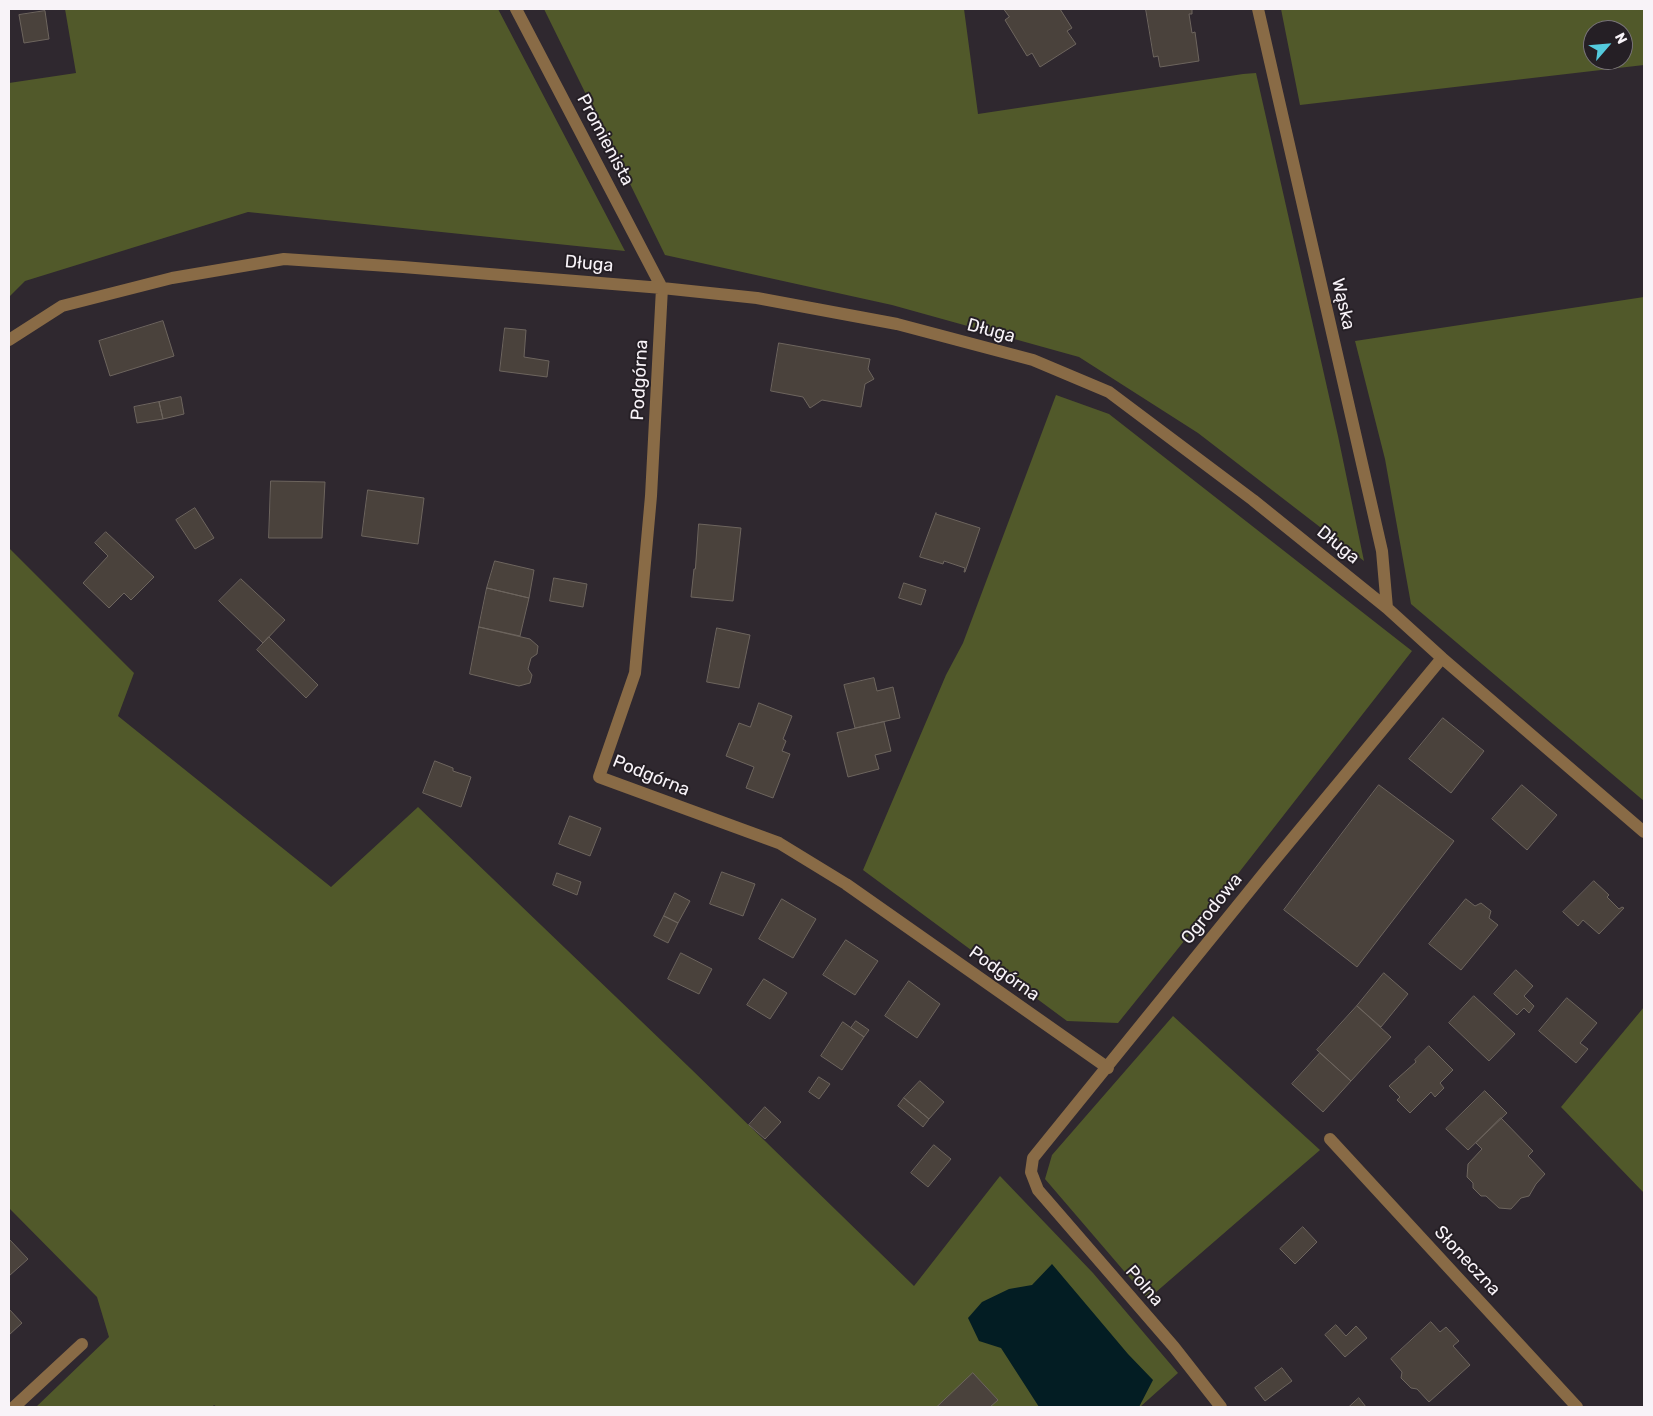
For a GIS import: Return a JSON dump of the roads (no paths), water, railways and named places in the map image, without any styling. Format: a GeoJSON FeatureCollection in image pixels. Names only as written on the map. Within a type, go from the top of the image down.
{"type":"FeatureCollection","features":[{"type":"Feature","properties":{"kind":"street","name":"Promienista"},"geometry":{"type":"LineString","coordinates":[[516,9],[662,288]]}},
{"type":"Feature","properties":{"kind":"street","name":"Wąska"},"geometry":{"type":"LineString","coordinates":[[1258,9],[1382,551],[1387,608]]}},
{"type":"Feature","properties":{"kind":"street","name":"Długa"},"geometry":{"type":"LineString","coordinates":[[9,340],[62,306],[172,278],[284,259],[662,288],[757,298],[897,324],[1033,360],[1109,392],[1253,500],[1387,608],[1442,658],[1644,832]]}},
{"type":"Feature","properties":{"kind":"street","name":"Podgórna"},"geometry":{"type":"LineString","coordinates":[[662,288],[651,496],[635,673],[598,777],[779,843],[846,884],[1108,1068]]}},
{"type":"Feature","properties":{"kind":"street","name":"Ogrodowa"},"geometry":{"type":"LineString","coordinates":[[1038,1190],[1031,1172],[1033,1158],[1108,1068],[1274,861],[1442,658]]}},
{"type":"Feature","properties":{"kind":"street","name":"Słoneczna"},"geometry":{"type":"LineString","coordinates":[[1330,1139],[1577,1407]]}},
{"type":"Feature","properties":{"kind":"street","name":"Polna"},"geometry":{"type":"LineString","coordinates":[[1038,1190],[1174,1347],[1221,1407]]}},
{"type":"Feature","properties":{"kind":"street"},"geometry":{"type":"LineString","coordinates":[[14,1407],[82,1344]]}},
{"type":"Feature","properties":{"kind":"water"},"geometry":{"type":"Polygon","coordinates":[[[1052,1264],[1128,1354],[1153,1380],[1139,1407],[1039,1407],[1001,1348],[979,1341],[968,1318],[982,1302],[1009,1289],[1032,1285],[1052,1264]]]}}]}
